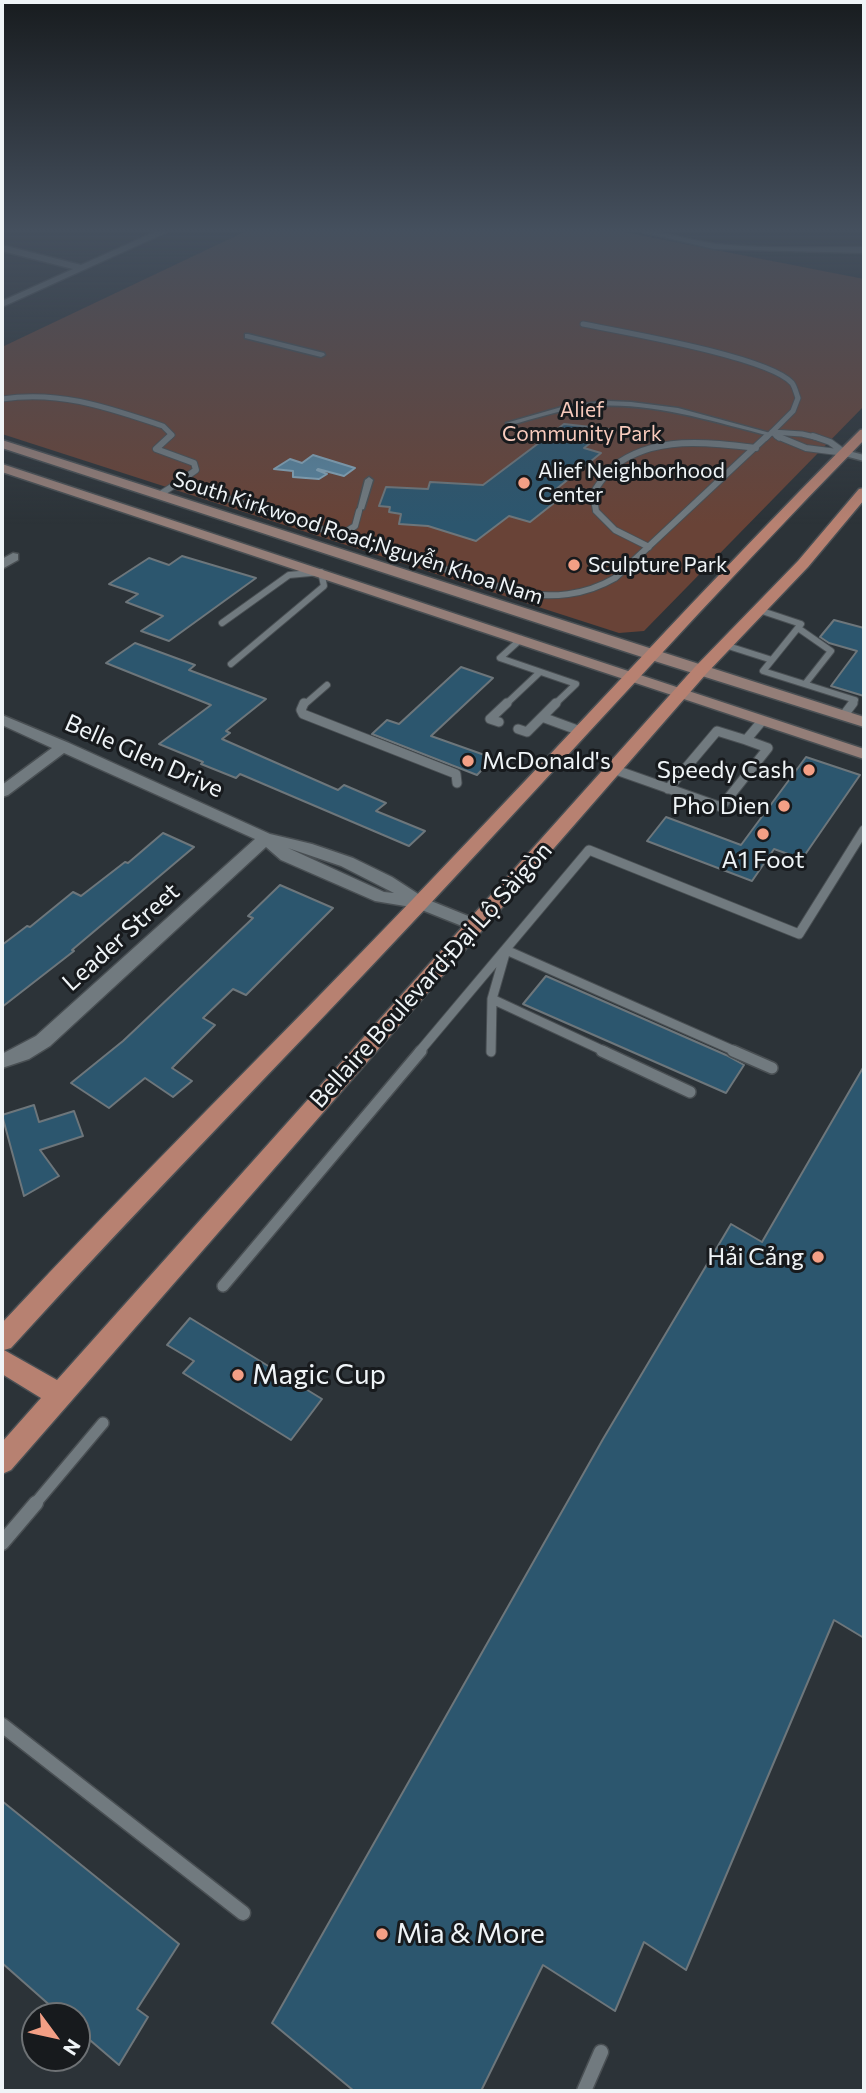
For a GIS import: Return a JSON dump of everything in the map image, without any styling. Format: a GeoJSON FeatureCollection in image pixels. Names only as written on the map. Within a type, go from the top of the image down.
{"type":"FeatureCollection","features":[{"type":"Feature","properties":{"kind":"main road"},"geometry":{"type":"LineString","coordinates":[[2,1340],[114,1218],[419,903],[630,676],[864,433]]}},
{"type":"Feature","properties":{"kind":"main road","name":"South Kirkwood Road;Nguyễn Khoa Nam"},"geometry":{"type":"LineString","coordinates":[[2,444],[864,722]]}},
{"type":"Feature","properties":{"kind":"main road","name":"South Kirkwood Road;Nguyễn Khoa Nam"},"geometry":{"type":"LineString","coordinates":[[2,468],[864,754]]}},
{"type":"Feature","properties":{"kind":"main road","name":"Bellaire Boulevard;Đại Lộ Sàigòn"},"geometry":{"type":"LineString","coordinates":[[2,1461],[613,769],[725,645],[803,564],[864,492]]}},
{"type":"Feature","properties":{"kind":"main road"},"geometry":{"type":"LineString","coordinates":[[131,511],[159,495]]}},
{"type":"Feature","properties":{"kind":"main road"},"geometry":{"type":"LineString","coordinates":[[321,572],[345,555]]}},
{"type":"Feature","properties":{"kind":"main road"},"geometry":{"type":"LineString","coordinates":[[2,1361],[59,1395]]}},
{"type":"Feature","properties":{"kind":"street"},"geometry":{"type":"LineString","coordinates":[[248,336],[321,355]]}},
{"type":"Feature","properties":{"kind":"street"},"geometry":{"type":"LineString","coordinates":[[510,423],[583,405],[626,405],[671,409],[771,433]]}},
{"type":"Feature","properties":{"kind":"street"},"geometry":{"type":"LineString","coordinates":[[845,453],[864,458]]}},
{"type":"Feature","properties":{"kind":"street"},"geometry":{"type":"LineString","coordinates":[[360,510],[369,480]]}},
{"type":"Feature","properties":{"kind":"street","name":"Belle Glen Drive"},"geometry":{"type":"LineString","coordinates":[[2,720],[266,838],[287,856],[381,897],[419,903],[477,926]]}},
{"type":"Feature","properties":{"kind":"street"},"geometry":{"type":"LineString","coordinates":[[2,792],[64,747]]}},
{"type":"Feature","properties":{"kind":"street","name":"Leader Street"},"geometry":{"type":"LineString","coordinates":[[2,1061],[22,1054],[43,1041],[266,838]]}},
{"type":"Feature","properties":{"kind":"lane"},"geometry":{"type":"LineString","coordinates":[[173,486],[186,485],[507,590],[556,597],[599,588],[615,578],[756,448],[793,411],[798,398],[793,384],[772,370],[737,359],[608,330]]}},
{"type":"Feature","properties":{"kind":"lane"},"geometry":{"type":"LineString","coordinates":[[2,400],[20,395],[58,394],[163,426],[172,435],[156,449],[194,463],[196,470],[159,495]]}},
{"type":"Feature","properties":{"kind":"lane"},"geometry":{"type":"LineString","coordinates":[[771,433],[782,441],[825,452],[845,453]]}},
{"type":"Feature","properties":{"kind":"lane"},"geometry":{"type":"LineString","coordinates":[[771,433],[796,433],[834,443],[845,453]]}},
{"type":"Feature","properties":{"kind":"lane"},"geometry":{"type":"LineString","coordinates":[[649,547],[615,530],[596,511],[593,493],[613,468],[639,453],[680,442],[756,448]]}},
{"type":"Feature","properties":{"kind":"lane"},"geometry":{"type":"LineString","coordinates":[[341,535],[355,526],[360,510]]}},
{"type":"Feature","properties":{"kind":"lane"},"geometry":{"type":"LineString","coordinates":[[222,623],[289,575],[321,572],[324,586],[231,664]]}},
{"type":"Feature","properties":{"kind":"lane"},"geometry":{"type":"LineString","coordinates":[[759,610],[801,624],[763,671],[855,700],[844,715]]}},
{"type":"Feature","properties":{"kind":"lane"},"geometry":{"type":"LineString","coordinates":[[798,628],[831,651],[805,684]]}},
{"type":"Feature","properties":{"kind":"lane"},"geometry":{"type":"LineString","coordinates":[[518,729],[527,732],[535,720],[576,684],[500,658],[521,639]]}},
{"type":"Feature","properties":{"kind":"lane"},"geometry":{"type":"LineString","coordinates":[[725,645],[772,660]]}},
{"type":"Feature","properties":{"kind":"lane"},"geometry":{"type":"LineString","coordinates":[[499,722],[490,719],[529,687],[540,672]]}},
{"type":"Feature","properties":{"kind":"lane"},"geometry":{"type":"LineString","coordinates":[[768,692],[780,677]]}},
{"type":"Feature","properties":{"kind":"lane"},"geometry":{"type":"LineString","coordinates":[[327,685],[306,702],[301,710],[303,714],[456,774],[457,783]]}},
{"type":"Feature","properties":{"kind":"lane"},"geometry":{"type":"LineString","coordinates":[[559,688],[569,691]]}},
{"type":"Feature","properties":{"kind":"lane"},"geometry":{"type":"LineString","coordinates":[[552,695],[561,698]]}},
{"type":"Feature","properties":{"kind":"lane"},"geometry":{"type":"LineString","coordinates":[[540,708],[548,711]]}},
{"type":"Feature","properties":{"kind":"lane"},"geometry":{"type":"LineString","coordinates":[[499,710],[508,713]]}},
{"type":"Feature","properties":{"kind":"lane"},"geometry":{"type":"LineString","coordinates":[[535,720],[580,731]]}},
{"type":"Feature","properties":{"kind":"lane"},"geometry":{"type":"LineString","coordinates":[[746,740],[762,721]]}},
{"type":"Feature","properties":{"kind":"lane"},"geometry":{"type":"LineString","coordinates":[[613,769],[668,789],[721,807],[768,748],[717,731],[668,789]]}},
{"type":"Feature","properties":{"kind":"lane"},"geometry":{"type":"LineString","coordinates":[[223,1286],[589,850],[799,934],[864,830]]}},
{"type":"Feature","properties":{"kind":"lane"},"geometry":{"type":"LineString","coordinates":[[491,1052],[492,999],[506,950]]}},
{"type":"Feature","properties":{"kind":"lane"},"geometry":{"type":"LineString","coordinates":[[506,950],[772,1068]]}},
{"type":"Feature","properties":{"kind":"lane"},"geometry":{"type":"LineString","coordinates":[[492,999],[690,1092]]}},
{"type":"Feature","properties":{"kind":"lane"},"geometry":{"type":"LineString","coordinates":[[2,1543],[103,1423]]}},
{"type":"Feature","properties":{"kind":"lane"},"geometry":{"type":"LineString","coordinates":[[2,1725],[243,1913]]}},
{"type":"Feature","properties":{"kind":"lane"},"geometry":{"type":"LineString","coordinates":[[584,2091],[601,2052]]}},
{"type":"Feature","properties":{"kind":"green space","name":"Alief Community Park"},"geometry":{"type":"Polygon","coordinates":[[[38,330],[864,330],[864,406],[644,631],[619,633],[2,434],[2,347],[38,330]]]}},
{"type":"Feature","properties":{"kind":"water"},"geometry":{"type":"Polygon","coordinates":[[[313,455],[355,468],[344,476],[318,469],[327,474],[319,479],[293,477],[293,471],[274,469],[290,459],[302,463],[313,455]]]}},
{"type":"Feature","properties":{"kind":"building","name":"Alief Neighborhood Center"},"geometry":{"type":"Polygon","coordinates":[[[564,424],[608,429],[584,448],[601,453],[555,490],[554,503],[530,522],[509,516],[476,541],[428,526],[399,524],[401,514],[389,512],[390,507],[379,506],[386,487],[428,489],[430,482],[483,485],[564,424]]]}},
{"type":"Feature","properties":{"kind":"building"},"geometry":{"type":"Polygon","coordinates":[[[182,556],[256,578],[169,641],[141,631],[163,616],[126,602],[138,594],[109,584],[149,558],[169,565],[182,556]]]}},
{"type":"Feature","properties":{"kind":"building"},"geometry":{"type":"Polygon","coordinates":[[[834,620],[864,628],[864,696],[831,686],[857,651],[829,643],[820,637],[834,620]]]}},
{"type":"Feature","properties":{"kind":"building"},"geometry":{"type":"Polygon","coordinates":[[[135,643],[195,665],[189,670],[266,699],[226,731],[230,733],[222,739],[338,790],[344,785],[386,803],[376,811],[425,831],[409,846],[240,774],[236,778],[159,744],[211,705],[106,663],[135,643]]]}},
{"type":"Feature","properties":{"kind":"building"},"geometry":{"type":"Polygon","coordinates":[[[461,667],[493,678],[431,736],[493,758],[477,775],[372,734],[387,720],[399,724],[461,667]]]}},
{"type":"Feature","properties":{"kind":"building"},"geometry":{"type":"Polygon","coordinates":[[[806,757],[860,775],[802,859],[774,849],[752,881],[647,841],[666,817],[741,845],[806,757]]]}},
{"type":"Feature","properties":{"kind":"building"},"geometry":{"type":"Polygon","coordinates":[[[163,833],[194,847],[72,950],[74,951],[2,1007],[2,945],[27,926],[30,927],[73,892],[81,896],[125,862],[128,863],[163,833]]]}},
{"type":"Feature","properties":{"kind":"building"},"geometry":{"type":"Polygon","coordinates":[[[280,885],[333,908],[246,995],[233,989],[203,1018],[215,1025],[172,1068],[192,1081],[173,1097],[145,1078],[109,1108],[71,1083],[123,1041],[209,960],[253,918],[248,916],[280,885]]]}},
{"type":"Feature","properties":{"kind":"building"},"geometry":{"type":"Polygon","coordinates":[[[546,976],[744,1065],[726,1093],[523,1004],[546,976]]]}},
{"type":"Feature","properties":{"kind":"building"},"geometry":{"type":"Polygon","coordinates":[[[864,1066],[864,1638],[834,1620],[686,1970],[644,1942],[615,2011],[543,1965],[481,2091],[354,2091],[272,2023],[603,1439],[731,1224],[762,1242],[864,1066]]]}},
{"type":"Feature","properties":{"kind":"building"},"geometry":{"type":"Polygon","coordinates":[[[34,1105],[39,1122],[74,1111],[83,1136],[40,1150],[59,1176],[24,1196],[2,1115],[34,1105]]]}},
{"type":"Feature","properties":{"kind":"building"},"geometry":{"type":"Polygon","coordinates":[[[190,1318],[322,1399],[291,1440],[183,1373],[194,1361],[167,1345],[190,1318]]]}},
{"type":"Feature","properties":{"kind":"building"},"geometry":{"type":"Polygon","coordinates":[[[2,1801],[179,1944],[137,2009],[148,2017],[119,2065],[91,2041],[91,2002],[46,2002],[2,1963],[2,1801]]]}},
{"type":"Feature","properties":{"kind":"place","name":"Alief Neighborhood Center"},"geometry":{"type":"Point","coordinates":[524,483]}},
{"type":"Feature","properties":{"kind":"place","name":"Sculpture Park"},"geometry":{"type":"Point","coordinates":[574,565]}},
{"type":"Feature","properties":{"kind":"place","name":"McDonald's"},"geometry":{"type":"Point","coordinates":[468,761]}},
{"type":"Feature","properties":{"kind":"place","name":"Speedy Cash"},"geometry":{"type":"Point","coordinates":[809,770]}},
{"type":"Feature","properties":{"kind":"place","name":"Pho Dien"},"geometry":{"type":"Point","coordinates":[784,806]}},
{"type":"Feature","properties":{"kind":"place","name":"A1 Foot"},"geometry":{"type":"Point","coordinates":[763,834]}},
{"type":"Feature","properties":{"kind":"place","name":"Hải Cảng"},"geometry":{"type":"Point","coordinates":[818,1257]}},
{"type":"Feature","properties":{"kind":"place","name":"Magic Cup"},"geometry":{"type":"Point","coordinates":[238,1375]}},
{"type":"Feature","properties":{"kind":"place","name":"Mia & More"},"geometry":{"type":"Point","coordinates":[382,1934]}}]}
